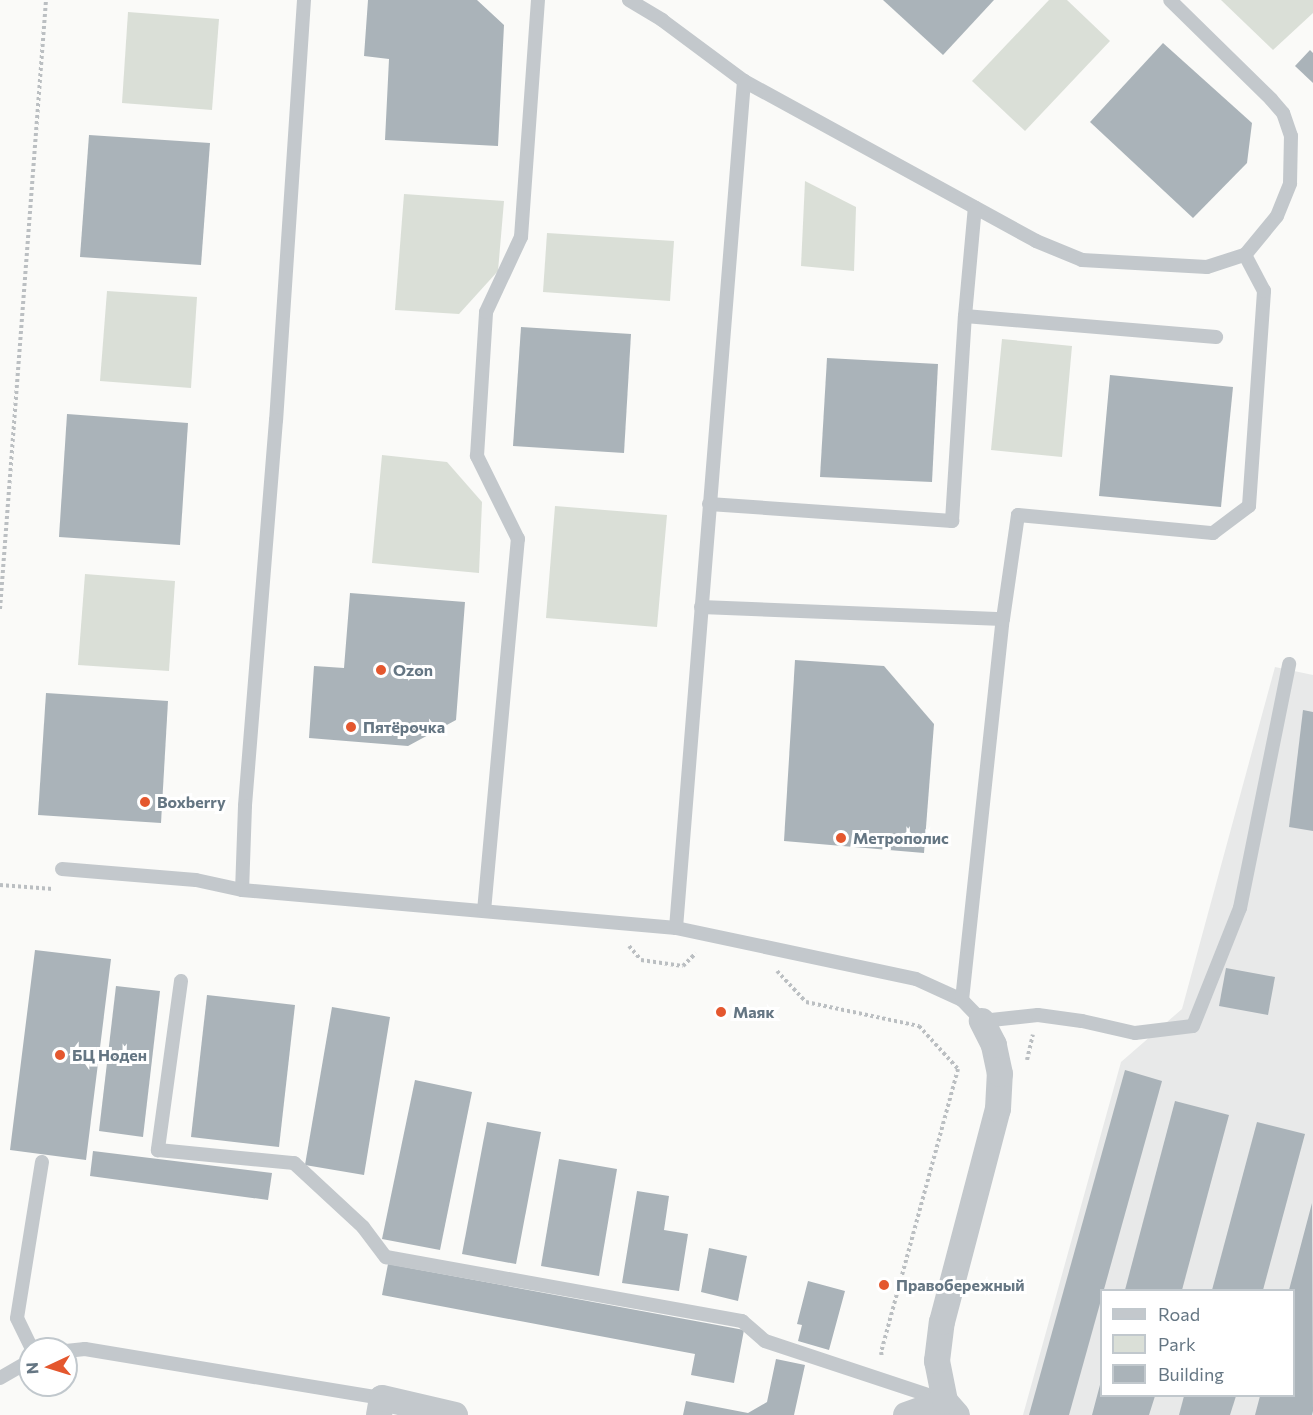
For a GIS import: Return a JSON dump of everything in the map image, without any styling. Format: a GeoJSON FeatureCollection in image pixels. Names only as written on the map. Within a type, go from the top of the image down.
{"type":"FeatureCollection","features":[{"type":"Feature","properties":{"kind":"street"},"geometry":{"type":"LineString","coordinates":[[906,1415],[951,1408],[936,1361],[942,1322],[998,1110],[1000,1074],[994,1045],[982,1021]]}},
{"type":"Feature","properties":{"kind":"street"},"geometry":{"type":"LineString","coordinates":[[380,1407],[455,1415]]}},
{"type":"Feature","properties":{"kind":"lane"},"geometry":{"type":"LineString","coordinates":[[242,890],[245,806],[276,420],[304,0]]}},
{"type":"Feature","properties":{"kind":"lane"},"geometry":{"type":"LineString","coordinates":[[484,911],[518,539],[477,456],[486,312],[522,237],[538,0]]}},
{"type":"Feature","properties":{"kind":"lane"},"geometry":{"type":"LineString","coordinates":[[629,0],[662,20],[744,81],[1036,241],[1082,260],[1207,267],[1245,255],[1277,216],[1290,183],[1291,136],[1283,113],[1271,99],[1170,0]]}},
{"type":"Feature","properties":{"kind":"lane"},"geometry":{"type":"LineString","coordinates":[[676,928],[744,81]]}},
{"type":"Feature","properties":{"kind":"lane"},"geometry":{"type":"LineString","coordinates":[[709,504],[952,521],[965,316],[975,207]]}},
{"type":"Feature","properties":{"kind":"lane"},"geometry":{"type":"LineString","coordinates":[[962,1000],[1003,619],[1018,515],[1213,533],[1249,506],[1264,291],[1245,255]]}},
{"type":"Feature","properties":{"kind":"lane"},"geometry":{"type":"LineString","coordinates":[[965,316],[1216,337]]}},
{"type":"Feature","properties":{"kind":"lane"},"geometry":{"type":"LineString","coordinates":[[701,607],[1003,619]]}},
{"type":"Feature","properties":{"kind":"lane"},"geometry":{"type":"LineString","coordinates":[[62,869],[196,880],[242,890],[676,928],[916,979],[962,1000],[982,1021],[1038,1015],[1082,1021],[1135,1033],[1193,1026],[1240,908],[1289,664]]}},
{"type":"Feature","properties":{"kind":"lane"},"geometry":{"type":"LineString","coordinates":[[181,981],[158,1150],[294,1163],[363,1227],[386,1257],[742,1321],[765,1341],[890,1383],[951,1408]]}},
{"type":"Feature","properties":{"kind":"lane"},"geometry":{"type":"LineString","coordinates":[[26,1337],[17,1318],[42,1162]]}},
{"type":"Feature","properties":{"kind":"lane"},"geometry":{"type":"LineString","coordinates":[[78,1349],[85,1348],[380,1407]]}},
{"type":"Feature","properties":{"kind":"lane"},"geometry":{"type":"LineString","coordinates":[[0,1378],[18,1368]]}},
{"type":"Feature","properties":{"kind":"path"},"geometry":{"type":"LineString","coordinates":[[0,609],[46,0]]}},
{"type":"Feature","properties":{"kind":"path"},"geometry":{"type":"LineString","coordinates":[[0,885],[62,890]]}},
{"type":"Feature","properties":{"kind":"path"},"geometry":{"type":"LineString","coordinates":[[626,942],[641,960],[682,966],[698,951]]}},
{"type":"Feature","properties":{"kind":"path"},"geometry":{"type":"LineString","coordinates":[[772,966],[806,1002],[919,1026],[958,1069],[881,1353],[890,1383]]}},
{"type":"Feature","properties":{"kind":"shaded area"},"geometry":{"type":"Polygon","coordinates":[[[1275,667],[1313,675],[1313,1415],[1023,1415],[1121,1062],[1182,1009],[1275,667]]]}},
{"type":"Feature","properties":{"kind":"green space"},"geometry":{"type":"Polygon","coordinates":[[[1049,0],[1067,0],[1110,41],[1025,131],[972,81],[1049,0]]]}},
{"type":"Feature","properties":{"kind":"green space"},"geometry":{"type":"Polygon","coordinates":[[[1221,0],[1313,0],[1313,13],[1273,50],[1221,0]]]}},
{"type":"Feature","properties":{"kind":"green space"},"geometry":{"type":"Polygon","coordinates":[[[128,12],[219,19],[212,110],[122,103],[128,12]]]}},
{"type":"Feature","properties":{"kind":"green space"},"geometry":{"type":"Polygon","coordinates":[[[805,181],[856,207],[854,271],[801,266],[805,181]]]}},
{"type":"Feature","properties":{"kind":"green space"},"geometry":{"type":"Polygon","coordinates":[[[404,194],[504,201],[498,271],[459,314],[395,310],[404,194]]]}},
{"type":"Feature","properties":{"kind":"green space"},"geometry":{"type":"Polygon","coordinates":[[[547,233],[674,241],[670,301],[543,292],[547,233]]]}},
{"type":"Feature","properties":{"kind":"green space"},"geometry":{"type":"Polygon","coordinates":[[[107,291],[197,297],[191,388],[100,381],[107,291]]]}},
{"type":"Feature","properties":{"kind":"green space"},"geometry":{"type":"Polygon","coordinates":[[[1002,339],[1072,346],[1062,457],[991,450],[1002,339]]]}},
{"type":"Feature","properties":{"kind":"green space"},"geometry":{"type":"Polygon","coordinates":[[[382,455],[447,462],[482,502],[479,573],[372,563],[382,455]]]}},
{"type":"Feature","properties":{"kind":"green space"},"geometry":{"type":"Polygon","coordinates":[[[555,506],[667,515],[657,627],[546,618],[555,506]]]}},
{"type":"Feature","properties":{"kind":"green space"},"geometry":{"type":"Polygon","coordinates":[[[85,574],[175,581],[169,671],[78,665],[85,574]]]}},
{"type":"Feature","properties":{"kind":"building"},"geometry":{"type":"Polygon","coordinates":[[[368,0],[477,0],[504,25],[498,146],[385,140],[389,59],[364,56],[368,0]]]}},
{"type":"Feature","properties":{"kind":"building"},"geometry":{"type":"Polygon","coordinates":[[[883,0],[994,0],[943,55],[883,0]]]}},
{"type":"Feature","properties":{"kind":"building"},"geometry":{"type":"Polygon","coordinates":[[[1163,43],[1252,123],[1247,163],[1193,218],[1090,122],[1163,43]]]}},
{"type":"Feature","properties":{"kind":"building"},"geometry":{"type":"Polygon","coordinates":[[[1310,50],[1313,53],[1313,83],[1295,66],[1310,50]]]}},
{"type":"Feature","properties":{"kind":"building"},"geometry":{"type":"Polygon","coordinates":[[[89,135],[210,143],[201,265],[80,257],[89,135]]]}},
{"type":"Feature","properties":{"kind":"building"},"geometry":{"type":"Polygon","coordinates":[[[521,327],[631,334],[624,453],[513,446],[521,327]]]}},
{"type":"Feature","properties":{"kind":"building"},"geometry":{"type":"Polygon","coordinates":[[[827,358],[938,364],[932,482],[820,477],[827,358]]]}},
{"type":"Feature","properties":{"kind":"building"},"geometry":{"type":"Polygon","coordinates":[[[1110,375],[1233,387],[1221,507],[1099,496],[1110,375]]]}},
{"type":"Feature","properties":{"kind":"building"},"geometry":{"type":"Polygon","coordinates":[[[67,414],[188,423],[180,545],[59,537],[67,414]]]}},
{"type":"Feature","properties":{"kind":"building"},"geometry":{"type":"Polygon","coordinates":[[[350,593],[465,602],[456,720],[408,746],[309,738],[314,666],[344,668],[350,593]]]}},
{"type":"Feature","properties":{"kind":"building"},"geometry":{"type":"Polygon","coordinates":[[[795,660],[884,666],[934,724],[924,853],[784,841],[795,660]]]}},
{"type":"Feature","properties":{"kind":"building"},"geometry":{"type":"Polygon","coordinates":[[[46,693],[168,701],[161,823],[38,815],[46,693]]]}},
{"type":"Feature","properties":{"kind":"building"},"geometry":{"type":"Polygon","coordinates":[[[1303,710],[1313,712],[1313,831],[1289,827],[1303,710]]]}},
{"type":"Feature","properties":{"kind":"building","name":"БЦ Ноден"},"geometry":{"type":"Polygon","coordinates":[[[35,950],[111,959],[86,1160],[10,1150],[35,950]]]}},
{"type":"Feature","properties":{"kind":"building"},"geometry":{"type":"Polygon","coordinates":[[[1226,968],[1275,977],[1268,1015],[1219,1006],[1226,968]]]}},
{"type":"Feature","properties":{"kind":"building"},"geometry":{"type":"Polygon","coordinates":[[[116,986],[160,991],[143,1137],[99,1131],[116,986]]]}},
{"type":"Feature","properties":{"kind":"building"},"geometry":{"type":"Polygon","coordinates":[[[207,995],[295,1005],[279,1147],[191,1137],[207,995]]]}},
{"type":"Feature","properties":{"kind":"building"},"geometry":{"type":"Polygon","coordinates":[[[332,1007],[390,1017],[364,1175],[305,1165],[332,1007]]]}},
{"type":"Feature","properties":{"kind":"building"},"geometry":{"type":"Polygon","coordinates":[[[1125,1070],[1162,1081],[1104,1289],[1100,1289],[1100,1304],[1069,1415],[1029,1415],[1125,1070]]]}},
{"type":"Feature","properties":{"kind":"building"},"geometry":{"type":"Polygon","coordinates":[[[415,1080],[472,1092],[440,1250],[382,1239],[415,1080]]]}},
{"type":"Feature","properties":{"kind":"building"},"geometry":{"type":"Polygon","coordinates":[[[1175,1101],[1229,1115],[1182,1289],[1125,1289],[1175,1101]]]}},
{"type":"Feature","properties":{"kind":"building"},"geometry":{"type":"Polygon","coordinates":[[[487,1122],[541,1132],[516,1264],[462,1254],[487,1122]]]}},
{"type":"Feature","properties":{"kind":"building"},"geometry":{"type":"Polygon","coordinates":[[[1257,1122],[1305,1134],[1263,1289],[1212,1289],[1257,1122]]]}},
{"type":"Feature","properties":{"kind":"building"},"geometry":{"type":"Polygon","coordinates":[[[93,1151],[272,1173],[268,1200],[90,1176],[93,1151]]]}},
{"type":"Feature","properties":{"kind":"building"},"geometry":{"type":"Polygon","coordinates":[[[559,1159],[617,1169],[599,1276],[541,1266],[559,1159]]]}},
{"type":"Feature","properties":{"kind":"building"},"geometry":{"type":"Polygon","coordinates":[[[637,1191],[669,1196],[664,1230],[688,1234],[679,1291],[622,1283],[637,1191]]]}},
{"type":"Feature","properties":{"kind":"building"},"geometry":{"type":"Polygon","coordinates":[[[1312,1203],[1312,1415],[1255,1415],[1260,1397],[1295,1397],[1295,1289],[1289,1289],[1312,1203]]]}},
{"type":"Feature","properties":{"kind":"building"},"geometry":{"type":"Polygon","coordinates":[[[709,1248],[747,1256],[738,1301],[701,1292],[709,1248]]]}},
{"type":"Feature","properties":{"kind":"building"},"geometry":{"type":"Polygon","coordinates":[[[388,1264],[744,1330],[734,1383],[691,1375],[695,1354],[382,1295],[388,1264]]]}},
{"type":"Feature","properties":{"kind":"building"},"geometry":{"type":"Polygon","coordinates":[[[808,1281],[845,1291],[829,1350],[798,1341],[802,1325],[797,1324],[808,1281]]]}},
{"type":"Feature","properties":{"kind":"building"},"geometry":{"type":"Polygon","coordinates":[[[776,1359],[805,1365],[794,1415],[683,1415],[686,1401],[748,1413],[767,1402],[776,1359]]]}},
{"type":"Feature","properties":{"kind":"building"},"geometry":{"type":"Polygon","coordinates":[[[1100,1385],[1100,1397],[1155,1397],[1149,1415],[1092,1415],[1100,1385]]]}},
{"type":"Feature","properties":{"kind":"building"},"geometry":{"type":"Polygon","coordinates":[[[1184,1397],[1236,1397],[1230,1415],[1179,1415],[1184,1397]]]}},
{"type":"Feature","properties":{"kind":"place","name":"Ozon"},"geometry":{"type":"Point","coordinates":[381,670]}},
{"type":"Feature","properties":{"kind":"place","name":"Пятёрочка"},"geometry":{"type":"Point","coordinates":[351,727]}},
{"type":"Feature","properties":{"kind":"place","name":"Boxberry"},"geometry":{"type":"Point","coordinates":[145,802]}},
{"type":"Feature","properties":{"kind":"place","name":"Метрополис"},"geometry":{"type":"Point","coordinates":[841,838]}},
{"type":"Feature","properties":{"kind":"place","name":"Маяк"},"geometry":{"type":"Point","coordinates":[721,1012]}},
{"type":"Feature","properties":{"kind":"place","name":"БЦ Ноден"},"geometry":{"type":"Point","coordinates":[60,1055]}},
{"type":"Feature","properties":{"kind":"place","name":"Правобережный"},"geometry":{"type":"Point","coordinates":[884,1285]}}]}
